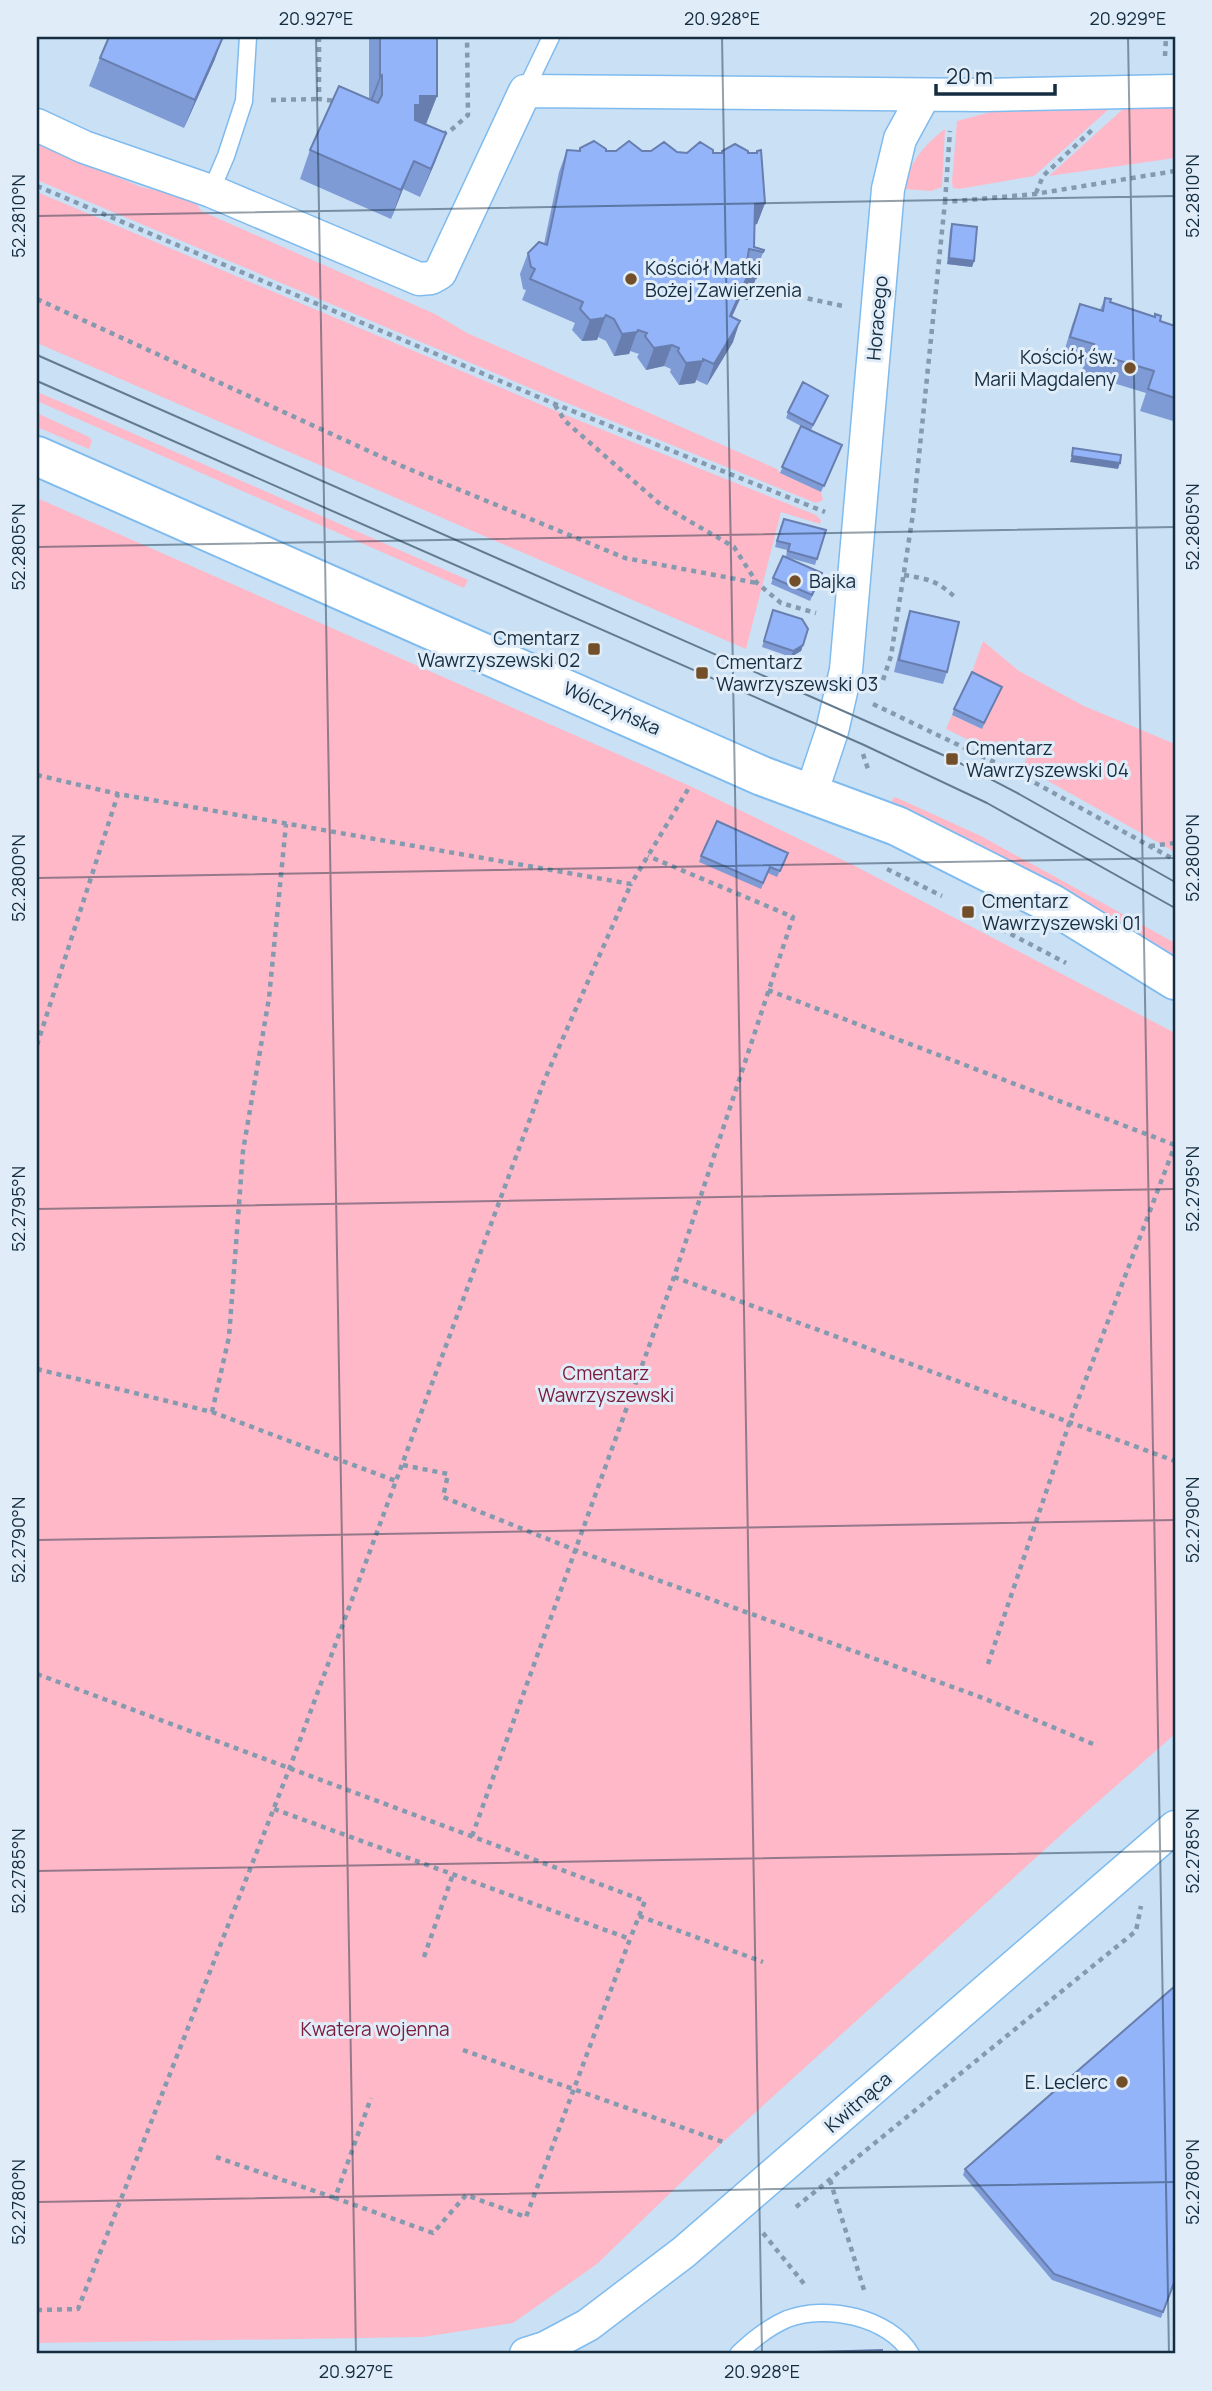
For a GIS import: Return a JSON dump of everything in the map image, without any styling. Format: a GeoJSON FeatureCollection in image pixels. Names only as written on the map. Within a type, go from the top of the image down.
{"type":"FeatureCollection","features":[{"type":"Feature","properties":{"kind":"main road","name":"Wólczyńska"},"geometry":{"type":"LineString","coordinates":[[37,456],[762,776],[897,826],[1052,904],[1175,980]]}},
{"type":"Feature","properties":{"kind":"street"},"geometry":{"type":"LineString","coordinates":[[37,125],[84,147],[211,191],[419,279],[440,273],[525,90],[938,95],[1175,92]]}},
{"type":"Feature","properties":{"kind":"street","name":"Horacego"},"geometry":{"type":"LineString","coordinates":[[811,794],[832,731],[846,670],[888,190],[901,139],[938,95]]}},
{"type":"Feature","properties":{"kind":"street","name":"Kwitnąca"},"geometry":{"type":"LineString","coordinates":[[526,2354],[545,2348],[588,2325],[684,2252],[1175,1827]]}},
{"type":"Feature","properties":{"kind":"lane"},"geometry":{"type":"LineString","coordinates":[[211,191],[226,156],[243,101],[248,37]]}},
{"type":"Feature","properties":{"kind":"lane"},"geometry":{"type":"LineString","coordinates":[[525,90],[551,37]]}},
{"type":"Feature","properties":{"kind":"lane"},"geometry":{"type":"LineString","coordinates":[[738,2354],[748,2343],[789,2319],[821,2313],[847,2315],[874,2325],[905,2344],[911,2354]]}},
{"type":"Feature","properties":{"kind":"path"},"geometry":{"type":"LineString","coordinates":[[319,37],[319,99],[338,101]]}},
{"type":"Feature","properties":{"kind":"path"},"geometry":{"type":"LineString","coordinates":[[433,137],[450,131],[468,115],[467,37]]}},
{"type":"Feature","properties":{"kind":"path"},"geometry":{"type":"LineString","coordinates":[[881,684],[891,656],[913,514],[946,202],[938,95]]}},
{"type":"Feature","properties":{"kind":"path"},"geometry":{"type":"LineString","coordinates":[[946,202],[1035,194],[1175,171]]}},
{"type":"Feature","properties":{"kind":"path"},"geometry":{"type":"LineString","coordinates":[[37,186],[555,404],[827,513]]}},
{"type":"Feature","properties":{"kind":"path"},"geometry":{"type":"LineString","coordinates":[[739,284],[854,308]]}},
{"type":"Feature","properties":{"kind":"path"},"geometry":{"type":"LineString","coordinates":[[37,299],[397,464],[625,558],[757,583]]}},
{"type":"Feature","properties":{"kind":"path"},"geometry":{"type":"LineString","coordinates":[[555,404],[565,421],[660,504],[734,547],[757,583],[781,603],[828,617]]}},
{"type":"Feature","properties":{"kind":"path"},"geometry":{"type":"LineString","coordinates":[[904,575],[931,579],[944,586],[957,599]]}},
{"type":"Feature","properties":{"kind":"path"},"geometry":{"type":"LineString","coordinates":[[868,712],[877,694]]}},
{"type":"Feature","properties":{"kind":"path"},"geometry":{"type":"LineString","coordinates":[[872,704],[1019,774],[1175,860]]}},
{"type":"Feature","properties":{"kind":"path"},"geometry":{"type":"LineString","coordinates":[[37,775],[118,794],[631,884]]}},
{"type":"Feature","properties":{"kind":"path"},"geometry":{"type":"LineString","coordinates":[[37,2310],[78,2309],[290,1767],[544,1081],[631,884],[690,786]]}},
{"type":"Feature","properties":{"kind":"path"},"geometry":{"type":"LineString","coordinates":[[37,1045],[118,794]]}},
{"type":"Feature","properties":{"kind":"path"},"geometry":{"type":"LineString","coordinates":[[212,1412],[229,1337],[243,1151],[269,998],[286,824]]}},
{"type":"Feature","properties":{"kind":"path"},"geometry":{"type":"LineString","coordinates":[[1150,846],[1175,843]]}},
{"type":"Feature","properties":{"kind":"path"},"geometry":{"type":"LineString","coordinates":[[472,1836],[674,1277],[793,917],[648,856]]}},
{"type":"Feature","properties":{"kind":"path"},"geometry":{"type":"LineString","coordinates":[[876,863],[937,895],[946,896]]}},
{"type":"Feature","properties":{"kind":"path"},"geometry":{"type":"LineString","coordinates":[[990,914],[1003,930],[1077,968]]}},
{"type":"Feature","properties":{"kind":"path"},"geometry":{"type":"LineString","coordinates":[[768,990],[1175,1145],[1070,1421],[988,1664]]}},
{"type":"Feature","properties":{"kind":"path"},"geometry":{"type":"LineString","coordinates":[[674,1277],[1175,1461]]}},
{"type":"Feature","properties":{"kind":"path"},"geometry":{"type":"LineString","coordinates":[[37,1369],[212,1412],[396,1481]]}},
{"type":"Feature","properties":{"kind":"path"},"geometry":{"type":"LineString","coordinates":[[402,1465],[448,1474],[443,1497],[575,1550],[983,1698],[1093,1744]]}},
{"type":"Feature","properties":{"kind":"path"},"geometry":{"type":"LineString","coordinates":[[37,1674],[645,1901],[526,2217],[466,2194],[433,2233],[216,2157]]}},
{"type":"Feature","properties":{"kind":"path"},"geometry":{"type":"LineString","coordinates":[[274,1809],[630,1939]]}},
{"type":"Feature","properties":{"kind":"path"},"geometry":{"type":"LineString","coordinates":[[424,1957],[453,1874]]}},
{"type":"Feature","properties":{"kind":"path"},"geometry":{"type":"LineString","coordinates":[[793,2210],[1136,1931],[1143,1900]]}},
{"type":"Feature","properties":{"kind":"path"},"geometry":{"type":"LineString","coordinates":[[639,1916],[762,1962]]}},
{"type":"Feature","properties":{"kind":"path"},"geometry":{"type":"LineString","coordinates":[[463,2050],[723,2142]]}},
{"type":"Feature","properties":{"kind":"path"},"geometry":{"type":"LineString","coordinates":[[335,2198],[371,2098]]}},
{"type":"Feature","properties":{"kind":"path"},"geometry":{"type":"LineString","coordinates":[[830,2180],[874,2325]]}},
{"type":"Feature","properties":{"kind":"path"},"geometry":{"type":"LineString","coordinates":[[752,2242],[773,2225]]}},
{"type":"Feature","properties":{"kind":"path"},"geometry":{"type":"LineString","coordinates":[[763,2233],[814,2296],[821,2313]]}},
{"type":"Feature","properties":{"kind":"path"},"geometry":{"type":"LineString","coordinates":[[1154,2354],[1163,2354]]}},
{"type":"Feature","properties":{"kind":"green space"},"geometry":{"type":"Polygon","coordinates":[[[1175,108],[1175,158],[1049,176],[1123,109],[1175,108]]]}},
{"type":"Feature","properties":{"kind":"green space"},"geometry":{"type":"Polygon","coordinates":[[[1109,109],[1034,176],[953,188],[957,121],[991,112],[1109,109]]]}},
{"type":"Feature","properties":{"kind":"green space"},"geometry":{"type":"Polygon","coordinates":[[[945,129],[942,187],[931,191],[905,189],[910,171],[919,155],[945,129]]]}},
{"type":"Feature","properties":{"kind":"green space"},"geometry":{"type":"Polygon","coordinates":[[[37,143],[141,187],[194,199],[201,211],[435,314],[467,333],[777,469],[780,473],[821,492],[823,500],[816,503],[542,393],[37,180],[37,143]]]}},
{"type":"Feature","properties":{"kind":"green space"},"geometry":{"type":"Polygon","coordinates":[[[37,192],[568,416],[816,515],[821,520],[820,524],[781,512],[746,649],[37,343],[37,192]]]}},
{"type":"Feature","properties":{"kind":"green space"},"geometry":{"type":"Polygon","coordinates":[[[37,392],[468,580],[464,588],[37,401],[37,392]]]}},
{"type":"Feature","properties":{"kind":"green space"},"geometry":{"type":"Polygon","coordinates":[[[37,413],[89,437],[92,441],[89,449],[37,427],[37,413]]]}},
{"type":"Feature","properties":{"kind":"green space","name":"Cmentarz Wawrzyszewski"},"geometry":{"type":"Polygon","coordinates":[[[37,498],[690,786],[853,865],[1175,1033],[1175,1734],[723,2142],[597,2264],[513,2323],[423,2337],[37,2343],[37,498]]]}},
{"type":"Feature","properties":{"kind":"green space"},"geometry":{"type":"Polygon","coordinates":[[[983,641],[1019,671],[1084,706],[1175,744],[1175,852],[1023,767],[1027,757],[997,741],[991,751],[946,729],[952,715],[982,729],[1000,693],[970,678],[983,641]]]}},
{"type":"Feature","properties":{"kind":"green space"},"geometry":{"type":"Polygon","coordinates":[[[895,797],[981,836],[1175,943],[1175,955],[1076,897],[891,801],[895,797]]]}},
{"type":"Feature","properties":{"kind":"building"},"geometry":{"type":"Polygon","coordinates":[[[109,37],[223,37],[195,100],[100,58],[109,37]]]}},
{"type":"Feature","properties":{"kind":"building"},"geometry":{"type":"Polygon","coordinates":[[[380,37],[437,37],[437,96],[420,96],[420,105],[415,105],[415,120],[446,133],[431,169],[414,161],[401,190],[310,150],[339,86],[378,103],[382,95],[380,37]]]}},
{"type":"Feature","properties":{"kind":"building","name":"Kościół Matki Bożej Zawierzenia"},"geometry":{"type":"Polygon","coordinates":[[[594,141],[606,151],[616,151],[629,141],[642,151],[651,151],[664,142],[677,152],[687,153],[700,142],[713,150],[713,153],[722,153],[735,144],[748,153],[761,150],[765,203],[755,204],[754,247],[764,250],[749,249],[745,273],[756,274],[756,278],[747,277],[730,316],[740,321],[714,364],[703,359],[686,363],[678,351],[679,348],[672,345],[654,348],[645,336],[647,333],[638,330],[622,334],[614,319],[606,315],[604,318],[590,320],[580,309],[583,302],[530,279],[535,269],[531,267],[528,253],[539,242],[547,245],[567,150],[580,151],[580,148],[594,141]]]}},
{"type":"Feature","properties":{"kind":"building"},"geometry":{"type":"Polygon","coordinates":[[[952,224],[977,227],[974,261],[949,258],[952,224]]]}},
{"type":"Feature","properties":{"kind":"building"},"geometry":{"type":"Polygon","coordinates":[[[1105,298],[1155,317],[1155,314],[1161,316],[1160,321],[1175,326],[1175,398],[1148,389],[1154,371],[1094,353],[1093,357],[1087,355],[1094,344],[1070,337],[1080,304],[1103,311],[1105,298]]]}},
{"type":"Feature","properties":{"kind":"building"},"geometry":{"type":"Polygon","coordinates":[[[803,382],[828,396],[813,425],[788,412],[803,382]]]}},
{"type":"Feature","properties":{"kind":"building"},"geometry":{"type":"Polygon","coordinates":[[[801,426],[842,445],[824,486],[782,467],[801,426]]]}},
{"type":"Feature","properties":{"kind":"building"},"geometry":{"type":"Polygon","coordinates":[[[1073,448],[1121,455],[1120,463],[1072,456],[1073,448]]]}},
{"type":"Feature","properties":{"kind":"building"},"geometry":{"type":"Polygon","coordinates":[[[784,519],[826,530],[817,559],[788,551],[790,544],[777,541],[784,519]]]}},
{"type":"Feature","properties":{"kind":"building","name":"Bajka"},"geometry":{"type":"Polygon","coordinates":[[[783,556],[822,573],[812,595],[773,578],[783,556]]]}},
{"type":"Feature","properties":{"kind":"building"},"geometry":{"type":"Polygon","coordinates":[[[773,610],[802,619],[808,629],[803,645],[793,651],[764,641],[773,610]]]}},
{"type":"Feature","properties":{"kind":"building"},"geometry":{"type":"Polygon","coordinates":[[[910,611],[959,622],[947,672],[899,660],[910,611]]]}},
{"type":"Feature","properties":{"kind":"building"},"geometry":{"type":"Polygon","coordinates":[[[972,672],[1002,687],[984,723],[954,709],[972,672]]]}},
{"type":"Feature","properties":{"kind":"building"},"geometry":{"type":"Polygon","coordinates":[[[717,821],[788,853],[780,871],[770,867],[763,883],[701,856],[717,821]]]}},
{"type":"Feature","properties":{"kind":"building","name":"E. Leclerc"},"geometry":{"type":"Polygon","coordinates":[[[1175,1986],[1175,2280],[1163,2312],[1054,2274],[965,2169],[1175,1986]]]}},
{"type":"Feature","properties":{"kind":"building"},"geometry":{"type":"Polygon","coordinates":[[[882,2350],[882,2354],[781,2354],[781,2353],[882,2350]]]}},
{"type":"Feature","properties":{"kind":"tram line"},"geometry":{"type":"LineString","coordinates":[[37,355],[952,759],[1175,882]]}},
{"type":"Feature","properties":{"kind":"tram line"},"geometry":{"type":"LineString","coordinates":[[37,381],[864,745],[987,803],[1175,908]]}},
{"type":"Feature","properties":{"kind":"place","name":"Kościół Matki Bożej Zawierzenia"},"geometry":{"type":"Point","coordinates":[631,279]}},
{"type":"Feature","properties":{"kind":"place","name":"Kościół św. Marii Magdaleny"},"geometry":{"type":"Point","coordinates":[1130,368]}},
{"type":"Feature","properties":{"kind":"place","name":"Bajka"},"geometry":{"type":"Point","coordinates":[795,581]}},
{"type":"Feature","properties":{"kind":"place","name":"Cmentarz Wawrzyszewski 02"},"geometry":{"type":"Point","coordinates":[594,649]}},
{"type":"Feature","properties":{"kind":"place","name":"Cmentarz Wawrzyszewski 03"},"geometry":{"type":"Point","coordinates":[702,673]}},
{"type":"Feature","properties":{"kind":"place","name":"Cmentarz Wawrzyszewski 04"},"geometry":{"type":"Point","coordinates":[952,759]}},
{"type":"Feature","properties":{"kind":"place","name":"Cmentarz Wawrzyszewski 01"},"geometry":{"type":"Point","coordinates":[968,912]}},
{"type":"Feature","properties":{"kind":"place","name":"E. Leclerc"},"geometry":{"type":"Point","coordinates":[1122,2082]}},
{"type":"Feature","properties":{"kind":"park label","name":"Kwatera wojenna"},"geometry":{"type":"Point","coordinates":[375,2029]}}]}
